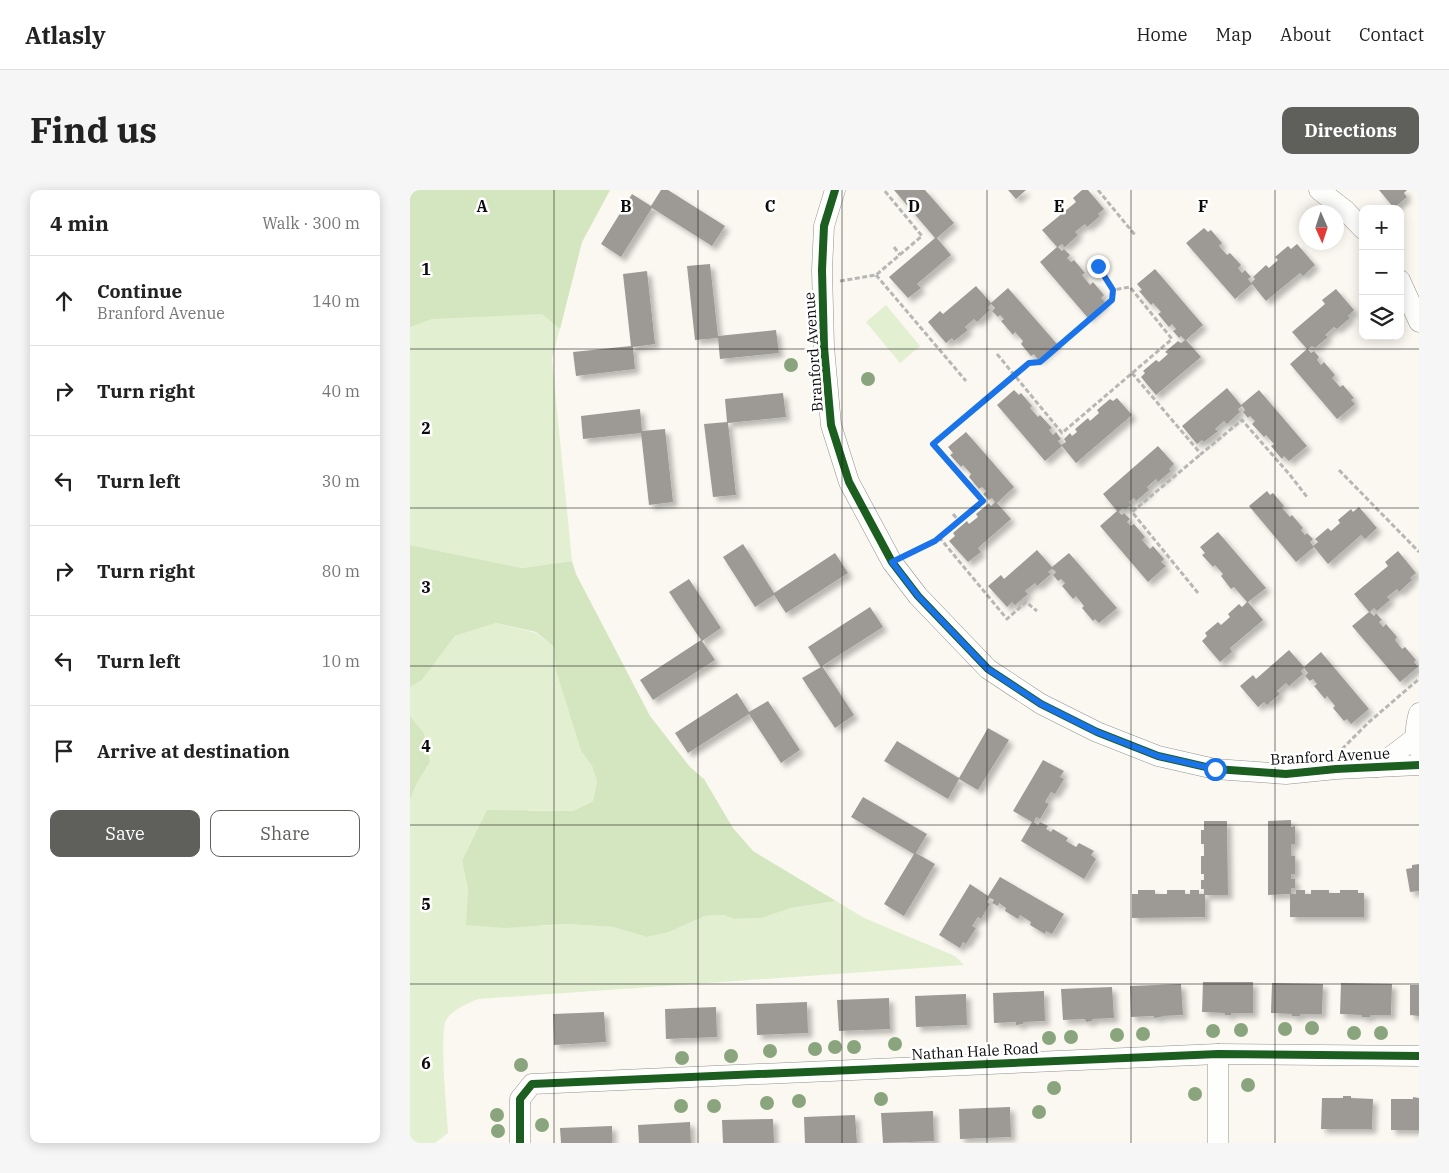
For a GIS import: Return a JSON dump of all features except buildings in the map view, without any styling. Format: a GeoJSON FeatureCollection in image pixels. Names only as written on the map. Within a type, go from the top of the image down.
{"type":"FeatureCollection","features":[{"type":"Feature","properties":{"kind":"street","name":"Branford Avenue"},"geometry":{"type":"LineString","coordinates":[[835,190],[824,226],[822,283],[824,346],[831,424],[849,482],[892,562],[918,596],[988,669],[1041,704],[1097,732],[1158,756],[1215,769],[1286,774],[1336,769],[1419,765]]}},
{"type":"Feature","properties":{"kind":"street"},"geometry":{"type":"LineString","coordinates":[[1319,190],[1345,210],[1359,225]]}},
{"type":"Feature","properties":{"kind":"street"},"geometry":{"type":"LineString","coordinates":[[1404,289],[1419,322]]}},
{"type":"Feature","properties":{"kind":"street"},"geometry":{"type":"LineString","coordinates":[[1417,744],[1415,725],[1419,713]]}},
{"type":"Feature","properties":{"kind":"street","name":"Branford Avenue"},"geometry":{"type":"LineString","coordinates":[[1377,767],[1417,744]]}},
{"type":"Feature","properties":{"kind":"street"},"geometry":{"type":"LineString","coordinates":[[1218,1054],[1218,1143]]}},
{"type":"Feature","properties":{"kind":"street","name":"Nathan Hale Road"},"geometry":{"type":"LineString","coordinates":[[520,1143],[520,1099],[532,1084],[1218,1054],[1419,1056]]}},
{"type":"Feature","properties":{"kind":"path"},"geometry":{"type":"LineString","coordinates":[[822,283],[876,275],[922,236],[884,190]]}},
{"type":"Feature","properties":{"kind":"path"},"geometry":{"type":"LineString","coordinates":[[1098,190],[1136,235]]}},
{"type":"Feature","properties":{"kind":"path"},"geometry":{"type":"LineString","coordinates":[[894,247],[900,255]]}},
{"type":"Feature","properties":{"kind":"path"},"geometry":{"type":"LineString","coordinates":[[892,562],[935,541],[983,501],[933,444],[1029,363],[1040,362],[1112,300],[1113,290],[1098,266]]}},
{"type":"Feature","properties":{"kind":"path"},"geometry":{"type":"LineString","coordinates":[[876,275],[966,381]]}},
{"type":"Feature","properties":{"kind":"path"},"geometry":{"type":"LineString","coordinates":[[997,354],[1062,433],[1172,339],[1130,287],[1113,290]]}},
{"type":"Feature","properties":{"kind":"path"},"geometry":{"type":"LineString","coordinates":[[1132,373],[1201,454]]}},
{"type":"Feature","properties":{"kind":"path"},"geometry":{"type":"LineString","coordinates":[[1198,593],[1132,512],[1242,420],[1290,474],[1307,497]]}},
{"type":"Feature","properties":{"kind":"path"},"geometry":{"type":"LineString","coordinates":[[1339,470],[1419,552]]}},
{"type":"Feature","properties":{"kind":"path"},"geometry":{"type":"LineString","coordinates":[[952,514],[959,521]]}},
{"type":"Feature","properties":{"kind":"path"},"geometry":{"type":"LineString","coordinates":[[939,537],[1007,619],[1026,602],[1037,611]]}},
{"type":"Feature","properties":{"kind":"path"},"geometry":{"type":"LineString","coordinates":[[1339,752],[1369,722],[1419,679]]}},
{"type":"Feature","properties":{"kind":"green space"},"geometry":{"type":"Polygon","coordinates":[[[410,190],[610,190],[582,242],[552,359],[572,561],[522,568],[410,545],[410,190]]]}},
{"type":"Feature","properties":{"kind":"green space"},"geometry":{"type":"Polygon","coordinates":[[[410,190],[610,190],[582,242],[560,329],[542,314],[432,319],[410,327],[410,190]]]}},
{"type":"Feature","properties":{"kind":"green space"},"geometry":{"type":"Polygon","coordinates":[[[886,305],[920,346],[900,363],[866,322],[886,305]]]}},
{"type":"Feature","properties":{"kind":"green space"},"geometry":{"type":"Polygon","coordinates":[[[410,545],[522,568],[572,561],[576,574],[650,716],[690,767],[704,779],[733,828],[753,851],[836,901],[791,908],[762,918],[734,919],[723,915],[705,916],[669,932],[647,937],[613,927],[567,924],[505,928],[466,925],[468,889],[462,861],[487,810],[573,811],[593,801],[597,781],[592,766],[581,751],[556,671],[554,647],[536,632],[496,623],[455,636],[422,680],[410,687],[410,545]]]}},
{"type":"Feature","properties":{"kind":"green space"},"geometry":{"type":"Polygon","coordinates":[[[496,623],[536,633],[554,647],[556,671],[581,751],[592,766],[597,781],[593,801],[573,811],[529,810],[462,861],[468,889],[467,925],[546,926],[567,924],[613,927],[647,937],[669,932],[705,916],[723,915],[734,919],[762,918],[791,908],[836,901],[864,918],[955,956],[964,965],[478,999],[452,1013],[446,1020],[444,1028],[443,1057],[448,1133],[435,1143],[410,1143],[410,800],[417,783],[430,762],[424,733],[410,716],[410,687],[422,680],[455,636],[496,623]]]}},
{"type":"Feature","properties":{"kind":"green space"},"geometry":{"type":"Polygon","coordinates":[[[410,716],[424,733],[430,762],[417,783],[410,800],[410,716]]]}},
{"type":"Feature","properties":{"kind":"cycle path"},"geometry":{"type":"LineString","coordinates":[[835,190],[824,226],[822,270],[824,347],[831,425],[849,482],[892,562],[918,596],[988,669],[1041,704],[1097,732],[1158,756],[1215,769],[1286,774],[1336,769],[1419,765]]}},
{"type":"Feature","properties":{"kind":"cycle path"},"geometry":{"type":"LineString","coordinates":[[520,1143],[520,1099],[532,1084],[1218,1054],[1419,1056]]}},
{"type":"Feature","properties":{"kind":"route"},"geometry":{"type":"LineString","coordinates":[[1098,266],[1113,290],[1112,300],[1040,362],[1029,363],[933,444],[983,501],[935,541],[892,562],[918,596],[988,669],[1041,704],[1097,732],[1158,756],[1215,769]]}}]}
